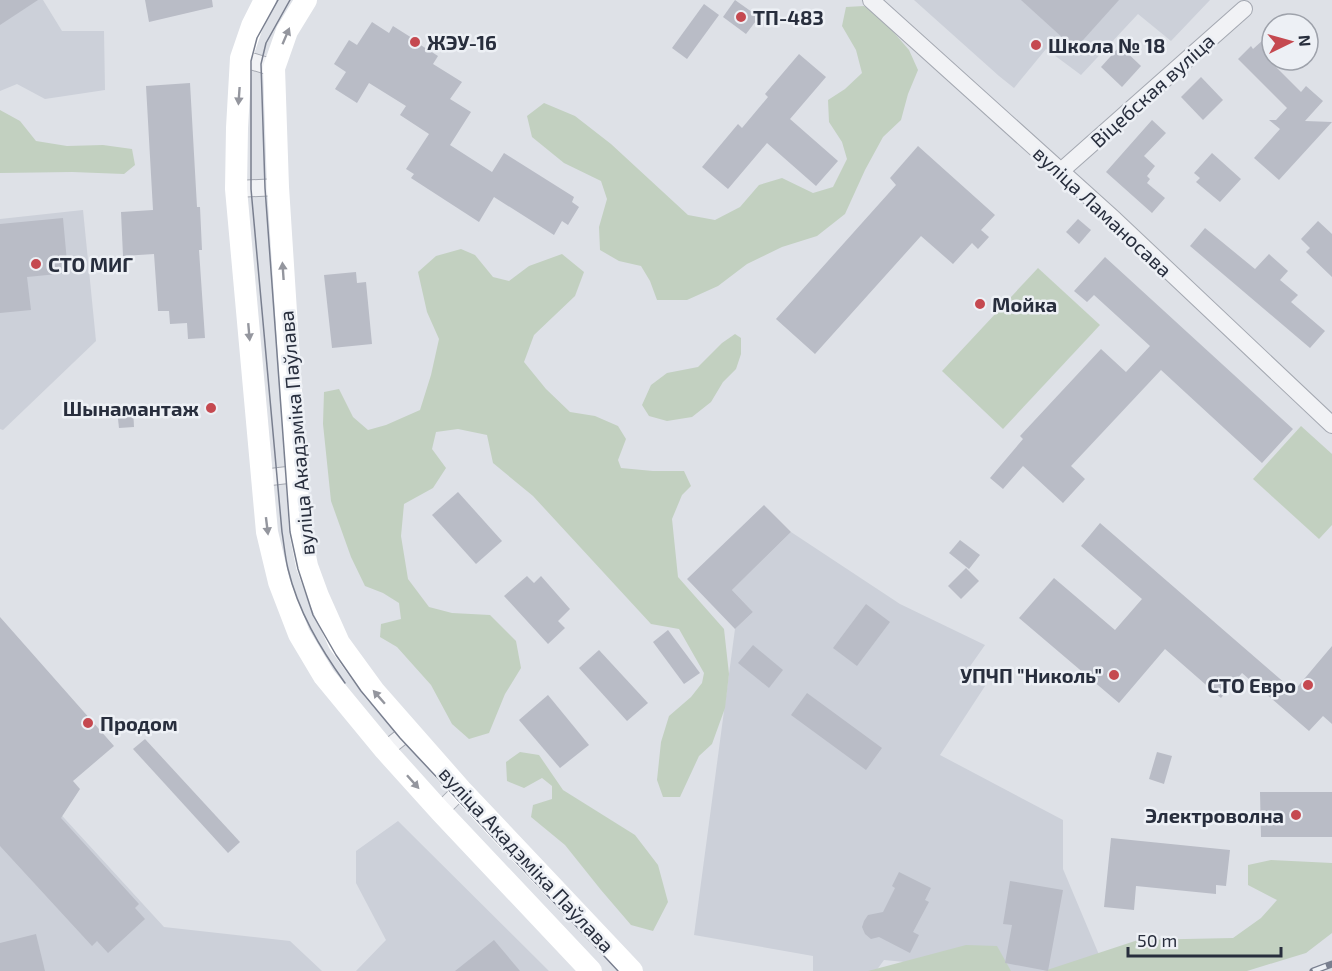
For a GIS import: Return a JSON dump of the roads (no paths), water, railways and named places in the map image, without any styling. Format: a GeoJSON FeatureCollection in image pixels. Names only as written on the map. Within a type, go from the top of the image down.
{"type":"FeatureCollection","features":[{"type":"Feature","properties":{"kind":"main road","name":"вуліца Акадэміка Паўлава"},"geometry":{"type":"LineString","coordinates":[[265,0],[252,26],[241,58],[236,189],[267,532],[279,582],[299,634],[324,676],[385,750],[440,811],[591,971]]}},
{"type":"Feature","properties":{"kind":"main road","name":"вуліца Акадэміка Паўлава"},"geometry":{"type":"LineString","coordinates":[[306,0],[288,31],[274,68],[278,188],[296,474],[300,531],[307,566],[339,643],[374,692],[461,790],[632,971]]}},
{"type":"Feature","properties":{"kind":"street","name":"вуліца Ламаносава"},"geometry":{"type":"LineString","coordinates":[[871,0],[1124,228],[1332,425]]}},
{"type":"Feature","properties":{"kind":"street","name":"Віцебская вуліца"},"geometry":{"type":"LineString","coordinates":[[1061,171],[1244,9]]}},
{"type":"Feature","properties":{"kind":"street"},"geometry":{"type":"LineString","coordinates":[[241,58],[274,68]]}},
{"type":"Feature","properties":{"kind":"street"},"geometry":{"type":"LineString","coordinates":[[236,189],[278,188]]}},
{"type":"Feature","properties":{"kind":"street"},"geometry":{"type":"LineString","coordinates":[[262,478],[296,474]]}},
{"type":"Feature","properties":{"kind":"street"},"geometry":{"type":"LineString","coordinates":[[385,750],[409,731]]}},
{"type":"Feature","properties":{"kind":"street"},"geometry":{"type":"LineString","coordinates":[[440,811],[461,790]]}},
{"type":"Feature","properties":{"kind":"tram line"},"geometry":{"type":"LineString","coordinates":[[278,0],[257,38],[251,61],[251,189],[282,532],[288,569],[298,600],[319,643],[345,683]]}},
{"type":"Feature","properties":{"kind":"tram line"},"geometry":{"type":"LineString","coordinates":[[290,0],[266,43],[261,64],[265,188],[290,532],[298,569],[313,615],[336,655],[361,691],[400,738],[618,971]]}},
{"type":"Feature","properties":{"kind":"railway"},"geometry":{"type":"LineString","coordinates":[[1313,971],[1332,964]]}},
{"type":"Feature","properties":{"kind":"place","name":"ТП-483"},"geometry":{"type":"Point","coordinates":[741,17]}},
{"type":"Feature","properties":{"kind":"place","name":"ЖЭУ-16"},"geometry":{"type":"Point","coordinates":[415,42]}},
{"type":"Feature","properties":{"kind":"place","name":"Школа № 18"},"geometry":{"type":"Point","coordinates":[1036,45]}},
{"type":"Feature","properties":{"kind":"place","name":"СТО МИГ"},"geometry":{"type":"Point","coordinates":[36,264]}},
{"type":"Feature","properties":{"kind":"place","name":"Мойка"},"geometry":{"type":"Point","coordinates":[980,304]}},
{"type":"Feature","properties":{"kind":"place","name":"Шынамантаж"},"geometry":{"type":"Point","coordinates":[211,408]}},
{"type":"Feature","properties":{"kind":"place","name":"УПЧП \"Николь\""},"geometry":{"type":"Point","coordinates":[1114,675]}},
{"type":"Feature","properties":{"kind":"place","name":"СТО Евро"},"geometry":{"type":"Point","coordinates":[1308,685]}},
{"type":"Feature","properties":{"kind":"place","name":"Продом"},"geometry":{"type":"Point","coordinates":[88,723]}},
{"type":"Feature","properties":{"kind":"place","name":"Электроволна"},"geometry":{"type":"Point","coordinates":[1296,815]}}]}
